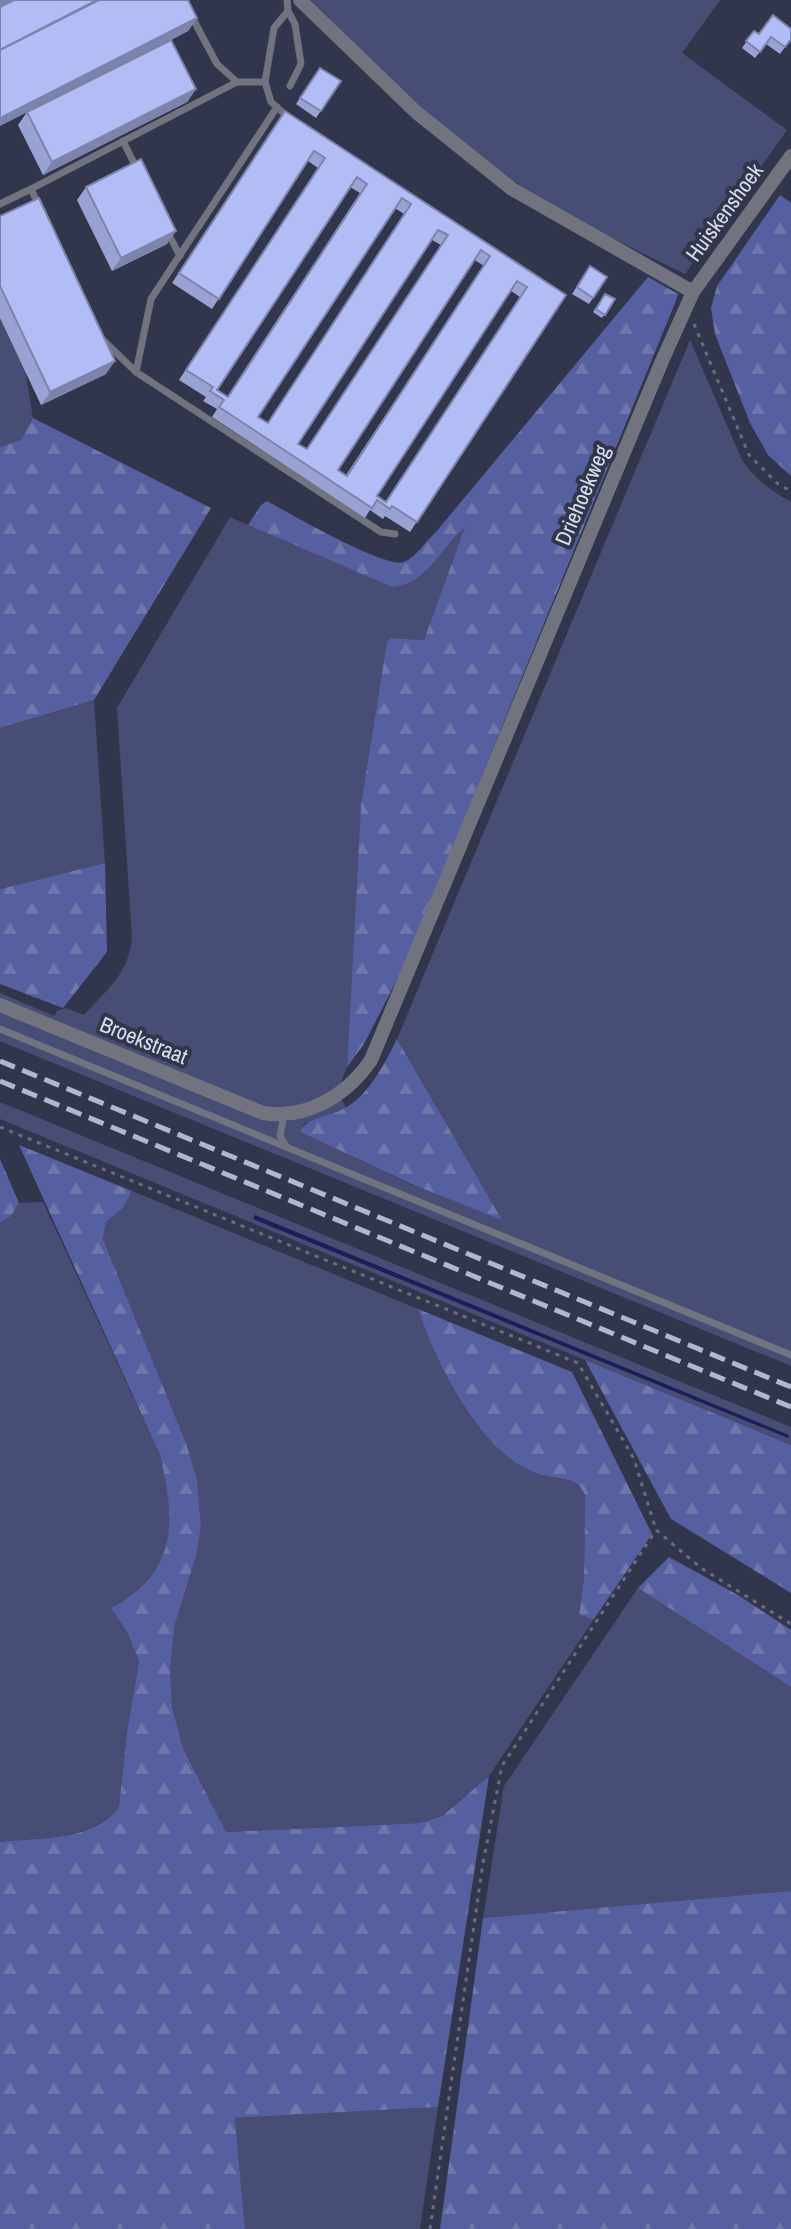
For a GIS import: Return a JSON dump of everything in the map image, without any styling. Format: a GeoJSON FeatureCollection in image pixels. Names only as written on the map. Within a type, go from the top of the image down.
{"type":"FeatureCollection","features":[{"type":"Feature","properties":{"kind":"street"},"geometry":{"type":"LineString","coordinates":[[300,0],[416,112],[501,182],[693,292]]}},
{"type":"Feature","properties":{"kind":"street","name":"Huiskenshoek"},"geometry":{"type":"LineString","coordinates":[[693,292],[791,156]]}},
{"type":"Feature","properties":{"kind":"street","name":"Driehoekweg"},"geometry":{"type":"LineString","coordinates":[[278,1114],[312,1108],[340,1094],[360,1077],[371,1060],[693,292]]}},
{"type":"Feature","properties":{"kind":"street","name":"Broekstraat"},"geometry":{"type":"LineString","coordinates":[[0,1005],[252,1109],[278,1114]]}},
{"type":"Feature","properties":{"kind":"lane"},"geometry":{"type":"LineString","coordinates":[[183,0],[217,64],[237,82]]}},
{"type":"Feature","properties":{"kind":"lane"},"geometry":{"type":"LineString","coordinates":[[287,0],[288,11],[295,24],[301,64],[290,86]]}},
{"type":"Feature","properties":{"kind":"lane"},"geometry":{"type":"LineString","coordinates":[[288,11],[274,28],[265,82],[271,102],[302,126]]}},
{"type":"Feature","properties":{"kind":"lane"},"geometry":{"type":"LineString","coordinates":[[0,204],[237,82],[265,82]]}},
{"type":"Feature","properties":{"kind":"lane"},"geometry":{"type":"LineString","coordinates":[[136,372],[151,299],[277,107]]}},
{"type":"Feature","properties":{"kind":"lane"},"geometry":{"type":"LineString","coordinates":[[123,141],[144,184]]}},
{"type":"Feature","properties":{"kind":"lane"},"geometry":{"type":"LineString","coordinates":[[31,189],[43,215]]}},
{"type":"Feature","properties":{"kind":"lane"},"geometry":{"type":"LineString","coordinates":[[166,227],[180,256]]}},
{"type":"Feature","properties":{"kind":"lane"},"geometry":{"type":"LineString","coordinates":[[97,329],[102,340],[136,372],[381,532],[395,534]]}},
{"type":"Feature","properties":{"kind":"lane"},"geometry":{"type":"LineString","coordinates":[[0,1029],[791,1355]]}},
{"type":"Feature","properties":{"kind":"lane"},"geometry":{"type":"LineString","coordinates":[[278,1114],[280,1136],[286,1146],[295,1151]]}},
{"type":"Feature","properties":{"kind":"path"},"geometry":{"type":"LineString","coordinates":[[692,321],[749,455],[778,484],[791,491]]}},
{"type":"Feature","properties":{"kind":"path"},"geometry":{"type":"LineString","coordinates":[[0,1127],[578,1363],[634,1459],[656,1530],[701,1568],[791,1624]]}},
{"type":"Feature","properties":{"kind":"path"},"geometry":{"type":"LineString","coordinates":[[430,2229],[483,1863],[502,1766],[656,1530]]}},
{"type":"Feature","properties":{"kind":"shaded area"},"geometry":{"type":"Polygon","coordinates":[[[311,0],[720,0],[682,53],[787,130],[685,274],[562,211],[494,167],[412,99],[311,0]]]}},
{"type":"Feature","properties":{"kind":"shaded area"},"geometry":{"type":"Polygon","coordinates":[[[0,218],[33,418],[21,440],[0,447],[0,218]]]}},
{"type":"Feature","properties":{"kind":"shaded area"},"geometry":{"type":"Polygon","coordinates":[[[690,340],[742,460],[764,484],[791,502],[791,1366],[0,1041],[0,1009],[262,1116],[341,1098],[346,1108],[304,1124],[300,1132],[415,1186],[501,1219],[397,1039],[690,340]]]}},
{"type":"Feature","properties":{"kind":"shaded area"},"geometry":{"type":"Polygon","coordinates":[[[230,517],[392,587],[466,525],[424,640],[391,638],[387,643],[361,802],[347,1067],[338,1090],[312,1103],[272,1110],[0,1001],[0,993],[54,1016],[57,1011],[66,1008],[84,1015],[116,980],[126,962],[132,938],[117,708],[230,517]]]}},
{"type":"Feature","properties":{"kind":"shaded area"},"geometry":{"type":"Polygon","coordinates":[[[94,700],[105,863],[0,889],[0,728],[94,700]]]}},
{"type":"Feature","properties":{"kind":"shaded area"},"geometry":{"type":"Polygon","coordinates":[[[0,1102],[791,1427],[791,1445],[0,1119],[0,1102]]]}},
{"type":"Feature","properties":{"kind":"shaded area"},"geometry":{"type":"Polygon","coordinates":[[[132,1191],[418,1309],[456,1394],[484,1433],[516,1463],[535,1473],[571,1481],[585,1496],[584,1577],[579,1615],[594,1619],[489,1776],[441,1816],[420,1823],[226,1832],[183,1748],[172,1706],[170,1669],[175,1624],[197,1553],[201,1525],[197,1479],[186,1443],[103,1239],[106,1222],[123,1208],[132,1191]]]}},
{"type":"Feature","properties":{"kind":"shaded area"},"geometry":{"type":"Polygon","coordinates":[[[43,1202],[160,1455],[170,1523],[167,1543],[149,1578],[111,1608],[127,1632],[139,1661],[119,1807],[108,1818],[80,1832],[0,1842],[0,1223],[11,1216],[19,1203],[43,1202]]]}},
{"type":"Feature","properties":{"kind":"shaded area"},"geometry":{"type":"Polygon","coordinates":[[[255,1215],[789,1435],[788,1438],[253,1219],[255,1215]]]}},
{"type":"Feature","properties":{"kind":"shaded area"},"geometry":{"type":"Polygon","coordinates":[[[638,1588],[791,1687],[791,1891],[483,1918],[504,1786],[638,1588]]]}},
{"type":"Feature","properties":{"kind":"shaded area"},"geometry":{"type":"Polygon","coordinates":[[[438,2107],[420,2229],[245,2229],[235,2118],[438,2107]]]}},
{"type":"Feature","properties":{"kind":"green space"},"geometry":{"type":"Polygon","coordinates":[[[780,195],[791,203],[791,476],[768,455],[750,423],[715,334],[711,308],[717,286],[780,195]]]}},
{"type":"Feature","properties":{"kind":"green space"},"geometry":{"type":"Polygon","coordinates":[[[648,277],[678,294],[675,303],[404,966],[364,1044],[347,1067],[361,803],[387,642],[391,638],[424,640],[465,527],[425,572],[392,587],[248,525],[267,501],[378,557],[394,562],[408,560],[436,532],[648,277]]]}},
{"type":"Feature","properties":{"kind":"green space"},"geometry":{"type":"Polygon","coordinates":[[[33,418],[211,508],[94,700],[0,728],[0,447],[21,440],[33,418]]]}},
{"type":"Feature","properties":{"kind":"green space"},"geometry":{"type":"Polygon","coordinates":[[[105,863],[107,952],[63,1008],[0,984],[0,889],[105,863]]]}},
{"type":"Feature","properties":{"kind":"green space"},"geometry":{"type":"Polygon","coordinates":[[[397,1039],[502,1220],[416,1186],[300,1132],[307,1123],[352,1104],[375,1078],[397,1039]]]}},
{"type":"Feature","properties":{"kind":"green space"},"geometry":{"type":"Polygon","coordinates":[[[19,1145],[132,1191],[123,1208],[106,1222],[103,1239],[186,1443],[197,1479],[201,1525],[197,1553],[175,1624],[170,1669],[172,1706],[183,1748],[226,1832],[420,1823],[442,1816],[489,1776],[438,2107],[235,2118],[245,2229],[0,2229],[0,1842],[80,1832],[95,1827],[119,1807],[139,1661],[127,1632],[111,1608],[133,1594],[149,1578],[167,1543],[169,1524],[169,1502],[160,1455],[19,1145]]]}},
{"type":"Feature","properties":{"kind":"green space"},"geometry":{"type":"Polygon","coordinates":[[[0,1159],[19,1203],[11,1216],[0,1223],[0,1159]]]}},
{"type":"Feature","properties":{"kind":"green space"},"geometry":{"type":"Polygon","coordinates":[[[418,1309],[572,1372],[652,1534],[594,1619],[579,1615],[584,1577],[585,1496],[582,1489],[572,1481],[538,1474],[521,1466],[484,1433],[456,1394],[418,1309]]]}},
{"type":"Feature","properties":{"kind":"green space"},"geometry":{"type":"Polygon","coordinates":[[[585,1360],[791,1445],[791,1593],[671,1519],[585,1360]]]}},
{"type":"Feature","properties":{"kind":"green space"},"geometry":{"type":"Polygon","coordinates":[[[669,1557],[738,1595],[791,1630],[791,1687],[638,1588],[669,1557]]]}},
{"type":"Feature","properties":{"kind":"green space"},"geometry":{"type":"Polygon","coordinates":[[[791,1891],[791,2229],[440,2229],[483,1918],[791,1891]]]}},
{"type":"Feature","properties":{"kind":"building"},"geometry":{"type":"Polygon","coordinates":[[[14,0],[97,0],[0,50],[0,7],[14,0]]]}},
{"type":"Feature","properties":{"kind":"building"},"geometry":{"type":"Polygon","coordinates":[[[99,0],[188,0],[197,18],[0,118],[0,50],[99,0]]]}},
{"type":"Feature","properties":{"kind":"building"},"geometry":{"type":"Polygon","coordinates":[[[773,15],[791,29],[791,39],[785,47],[771,37],[760,52],[746,41],[754,31],[759,34],[773,15]]]}},
{"type":"Feature","properties":{"kind":"building"},"geometry":{"type":"Polygon","coordinates":[[[171,40],[196,89],[52,162],[27,112],[171,40]]]}},
{"type":"Feature","properties":{"kind":"building"},"geometry":{"type":"Polygon","coordinates":[[[320,68],[341,81],[321,111],[300,98],[320,68]]]}},
{"type":"Feature","properties":{"kind":"building"},"geometry":{"type":"Polygon","coordinates":[[[285,111],[566,295],[417,522],[377,500],[372,508],[219,407],[224,400],[210,391],[213,387],[186,370],[325,158],[314,151],[219,299],[179,273],[285,111]],[[357,177],[217,390],[228,397],[367,184],[357,177]],[[402,198],[258,417],[268,423],[411,204],[402,198]],[[438,230],[298,444],[307,449],[448,235],[438,230]],[[481,250],[338,470],[347,476],[490,256],[481,250]],[[517,281],[377,496],[386,502],[527,287],[517,281]]]}},
{"type":"Feature","properties":{"kind":"building"},"geometry":{"type":"Polygon","coordinates":[[[141,159],[176,231],[121,258],[86,187],[141,159]]]}},
{"type":"Feature","properties":{"kind":"building"},"geometry":{"type":"Polygon","coordinates":[[[39,198],[115,361],[50,392],[0,286],[0,216],[39,198]]]}},
{"type":"Feature","properties":{"kind":"building"},"geometry":{"type":"Polygon","coordinates":[[[590,266],[607,277],[593,298],[577,287],[590,266]]]}},
{"type":"Feature","properties":{"kind":"building"},"geometry":{"type":"Polygon","coordinates":[[[605,294],[615,299],[605,315],[596,309],[605,294]]]}},
{"type":"Feature","properties":{"kind":"railway"},"geometry":{"type":"LineString","coordinates":[[0,1061],[791,1387]]}},
{"type":"Feature","properties":{"kind":"railway"},"geometry":{"type":"LineString","coordinates":[[0,1081],[791,1407]]}}]}
